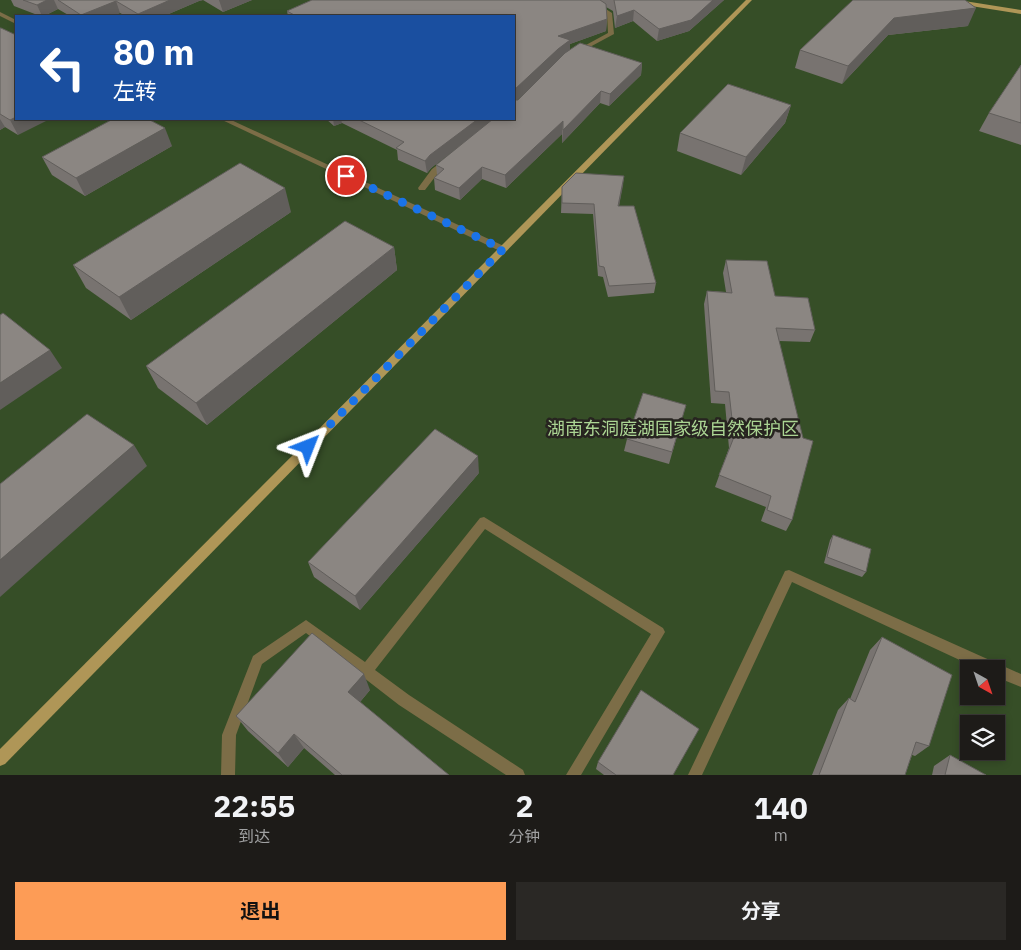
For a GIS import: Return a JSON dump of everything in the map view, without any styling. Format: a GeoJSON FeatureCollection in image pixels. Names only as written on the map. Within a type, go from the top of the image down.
{"type":"FeatureCollection","features":[{"type":"Feature","properties":{"kind":"street"},"geometry":{"type":"LineString","coordinates":[[569,57],[585,46],[611,34],[610,14],[588,0]]}},
{"type":"Feature","properties":{"kind":"street"},"geometry":{"type":"LineString","coordinates":[[0,759],[749,0]]}},
{"type":"Feature","properties":{"kind":"street"},"geometry":{"type":"LineString","coordinates":[[946,0],[1021,12]]}},
{"type":"Feature","properties":{"kind":"street"},"geometry":{"type":"LineString","coordinates":[[0,14],[15,22]]}},
{"type":"Feature","properties":{"kind":"street"},"geometry":{"type":"LineString","coordinates":[[226,120],[503,249]]}},
{"type":"Feature","properties":{"kind":"street"},"geometry":{"type":"LineString","coordinates":[[422,188],[435,171],[457,154]]}},
{"type":"Feature","properties":{"kind":"street"},"geometry":{"type":"LineString","coordinates":[[366,671],[484,522],[659,632],[573,775]]}},
{"type":"Feature","properties":{"kind":"street"},"geometry":{"type":"LineString","coordinates":[[695,775],[789,575],[975,660]]}},
{"type":"Feature","properties":{"kind":"street"},"geometry":{"type":"LineString","coordinates":[[228,775],[229,735],[257,660],[306,626],[404,700],[518,775]]}},
{"type":"Feature","properties":{"kind":"street"},"geometry":{"type":"LineString","coordinates":[[1005,674],[1021,681]]}},
{"type":"Feature","properties":{"kind":"green space","name":"湖南东洞庭湖国家级自然保护区"},"geometry":{"type":"Polygon","coordinates":[[[0,0],[1021,0],[1021,775],[0,775],[0,0]]]}},
{"type":"Feature","properties":{"kind":"building"},"geometry":{"type":"Polygon","coordinates":[[[23,0],[47,0],[37,5],[23,0]]]}},
{"type":"Feature","properties":{"kind":"building"},"geometry":{"type":"Polygon","coordinates":[[[58,0],[170,0],[138,14],[116,1],[81,15],[58,0]]]}},
{"type":"Feature","properties":{"kind":"building"},"geometry":{"type":"Polygon","coordinates":[[[312,0],[600,0],[606,4],[607,19],[558,36],[570,40],[515,89],[515,15],[294,15],[287,11],[312,0]]]}},
{"type":"Feature","properties":{"kind":"building"},"geometry":{"type":"Polygon","coordinates":[[[614,0],[713,0],[691,20],[659,29],[634,10],[617,16],[614,0]]]}},
{"type":"Feature","properties":{"kind":"building"},"geometry":{"type":"Polygon","coordinates":[[[853,0],[965,0],[976,8],[894,18],[848,66],[800,50],[853,0]]]}},
{"type":"Feature","properties":{"kind":"building"},"geometry":{"type":"Polygon","coordinates":[[[1,28],[15,35],[15,118],[10,120],[0,114],[1,28]]]}},
{"type":"Feature","properties":{"kind":"building"},"geometry":{"type":"Polygon","coordinates":[[[580,43],[642,63],[610,94],[601,91],[563,130],[563,121],[505,175],[482,167],[459,188],[434,178],[444,169],[436,165],[492,120],[515,120],[515,100],[518,100],[565,53],[580,43]]]}},
{"type":"Feature","properties":{"kind":"building"},"geometry":{"type":"Polygon","coordinates":[[[1021,65],[1021,123],[989,113],[1021,65]]]}},
{"type":"Feature","properties":{"kind":"building"},"geometry":{"type":"Polygon","coordinates":[[[728,84],[791,105],[746,157],[680,133],[728,84]]]}},
{"type":"Feature","properties":{"kind":"building"},"geometry":{"type":"Polygon","coordinates":[[[111,120],[150,120],[165,128],[76,178],[42,157],[111,120]]]}},
{"type":"Feature","properties":{"kind":"building"},"geometry":{"type":"Polygon","coordinates":[[[359,120],[477,120],[430,155],[425,161],[396,148],[404,142],[359,120]]]}},
{"type":"Feature","properties":{"kind":"building"},"geometry":{"type":"Polygon","coordinates":[[[240,163],[285,188],[119,297],[73,265],[240,163]]]}},
{"type":"Feature","properties":{"kind":"building"},"geometry":{"type":"Polygon","coordinates":[[[576,173],[624,176],[618,206],[634,206],[656,283],[609,286],[604,267],[599,266],[594,204],[562,203],[562,187],[576,173]]]}},
{"type":"Feature","properties":{"kind":"building"},"geometry":{"type":"Polygon","coordinates":[[[345,221],[394,247],[196,403],[146,366],[345,221]]]}},
{"type":"Feature","properties":{"kind":"building"},"geometry":{"type":"Polygon","coordinates":[[[726,260],[767,261],[775,296],[808,298],[815,330],[776,328],[803,438],[813,441],[792,520],[767,510],[771,496],[719,475],[734,437],[729,392],[715,391],[707,291],[732,293],[726,260]]]}},
{"type":"Feature","properties":{"kind":"building"},"geometry":{"type":"Polygon","coordinates":[[[3,313],[50,350],[0,383],[0,315],[3,313]]]}},
{"type":"Feature","properties":{"kind":"building"},"geometry":{"type":"Polygon","coordinates":[[[643,393],[686,405],[672,452],[627,439],[643,393]]]}},
{"type":"Feature","properties":{"kind":"building"},"geometry":{"type":"Polygon","coordinates":[[[87,414],[134,445],[0,560],[0,484],[87,414]]]}},
{"type":"Feature","properties":{"kind":"building"},"geometry":{"type":"Polygon","coordinates":[[[435,429],[478,456],[355,596],[308,562],[435,429]]]}},
{"type":"Feature","properties":{"kind":"building"},"geometry":{"type":"Polygon","coordinates":[[[833,535],[871,549],[866,572],[827,557],[833,535]]]}},
{"type":"Feature","properties":{"kind":"building"},"geometry":{"type":"Polygon","coordinates":[[[312,633],[364,674],[348,692],[449,775],[342,775],[294,734],[278,753],[236,716],[312,633]]]}},
{"type":"Feature","properties":{"kind":"building"},"geometry":{"type":"Polygon","coordinates":[[[882,637],[952,675],[929,746],[916,742],[905,775],[819,775],[849,698],[855,702],[882,637]]]}},
{"type":"Feature","properties":{"kind":"building"},"geometry":{"type":"Polygon","coordinates":[[[641,690],[699,729],[673,775],[616,775],[598,762],[641,690]]]}},
{"type":"Feature","properties":{"kind":"building"},"geometry":{"type":"Polygon","coordinates":[[[950,755],[986,775],[945,775],[950,755]]]}},
{"type":"Feature","properties":{"kind":"route"},"geometry":{"type":"LineString","coordinates":[[308,447],[503,249],[346,176]]}}]}
